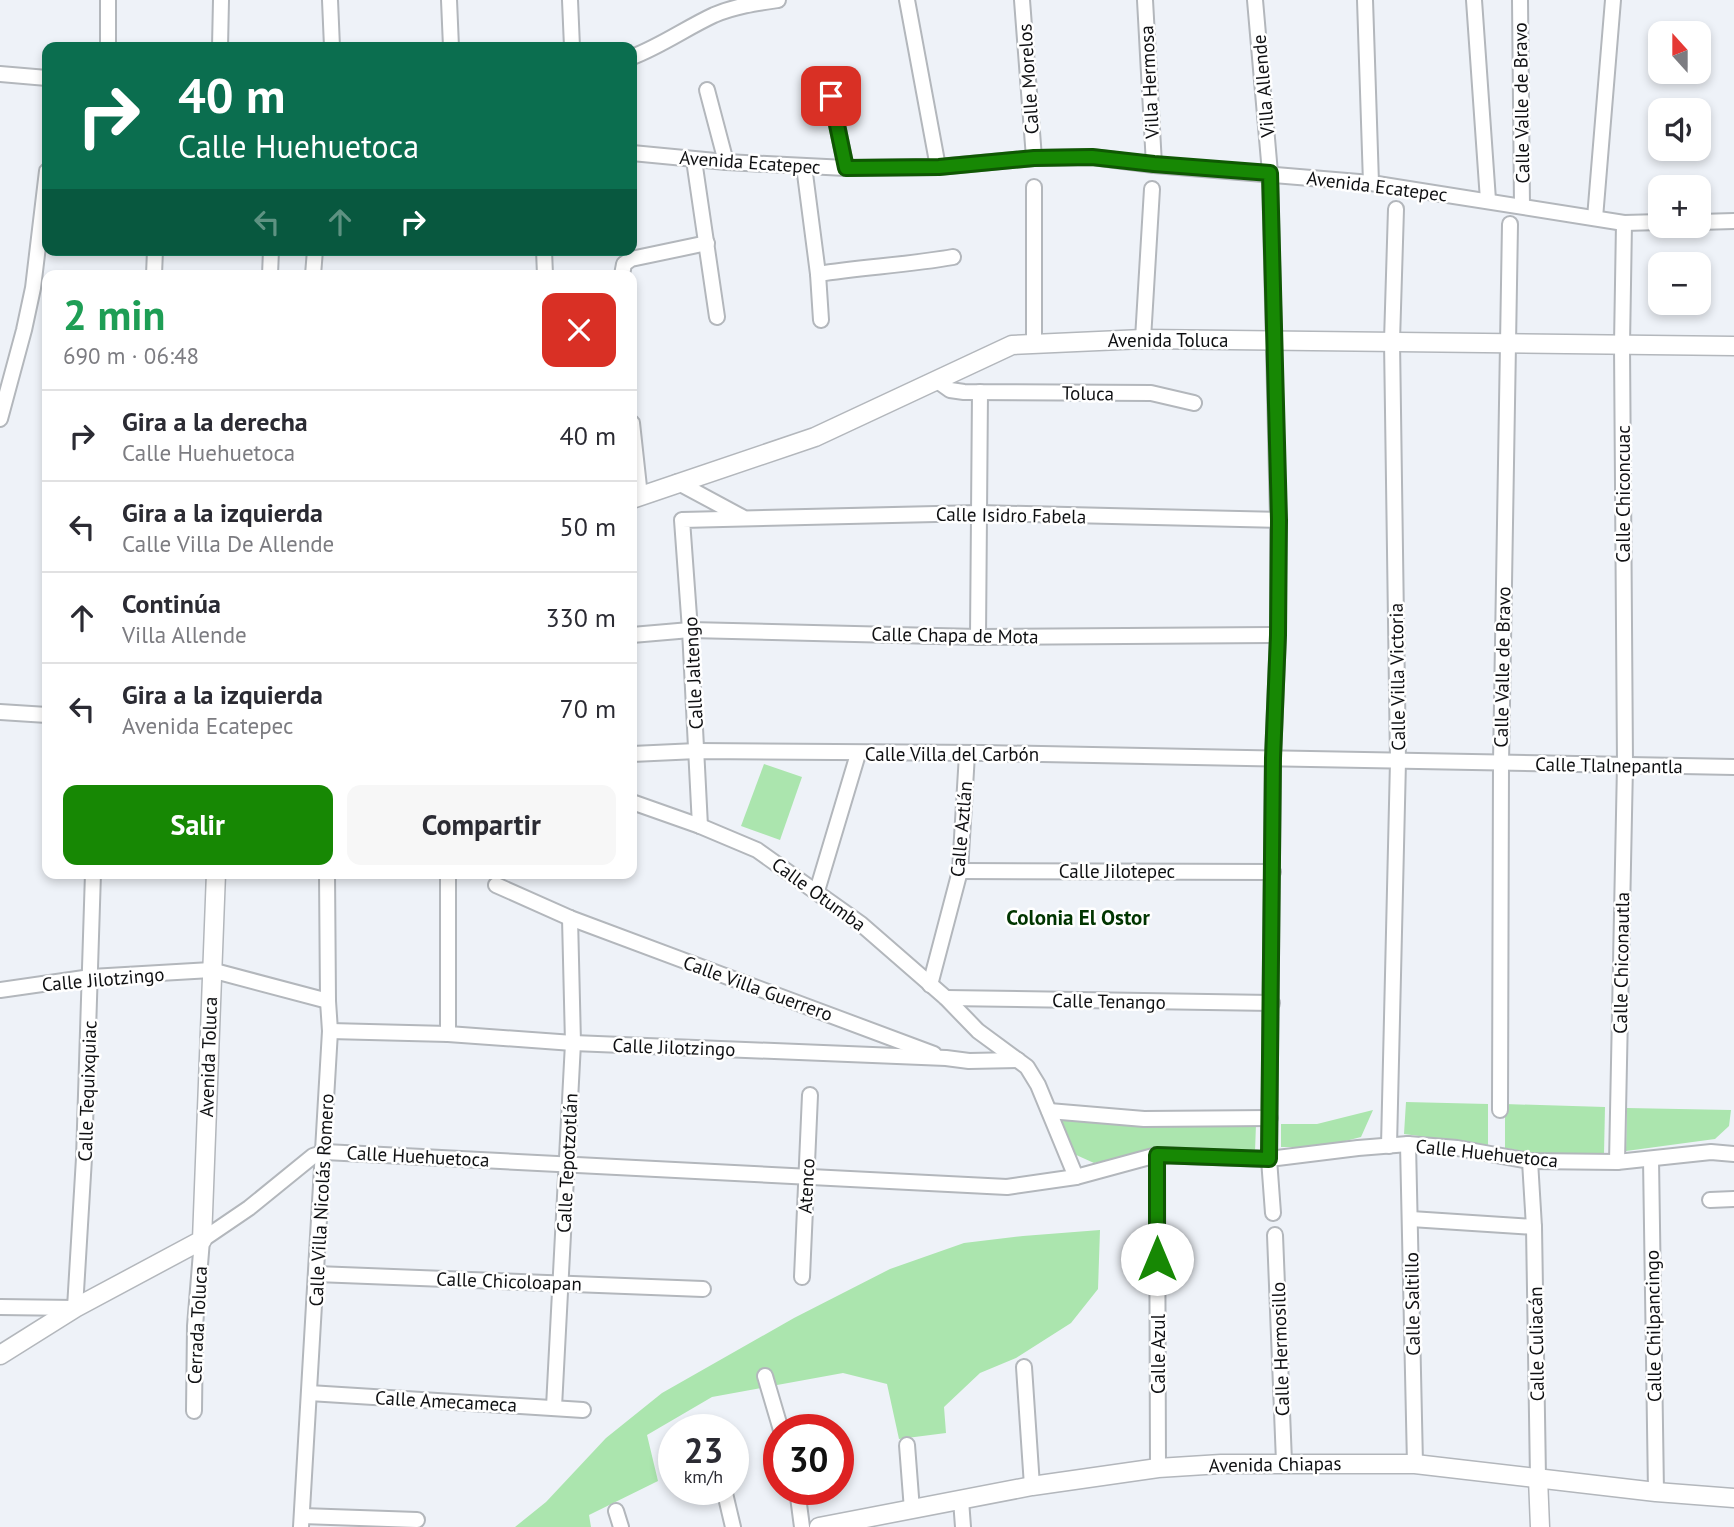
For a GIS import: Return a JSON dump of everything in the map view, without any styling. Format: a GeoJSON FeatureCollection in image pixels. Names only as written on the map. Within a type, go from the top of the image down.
{"type":"FeatureCollection","features":[{"type":"Feature","properties":{"kind":"street"},"geometry":{"type":"LineString","coordinates":[[108,0],[108,42]]}},
{"type":"Feature","properties":{"kind":"street"},"geometry":{"type":"LineString","coordinates":[[220,42],[221,0]]}},
{"type":"Feature","properties":{"kind":"street"},"geometry":{"type":"LineString","coordinates":[[330,0],[332,42]]}},
{"type":"Feature","properties":{"kind":"street"},"geometry":{"type":"LineString","coordinates":[[449,0],[451,42]]}},
{"type":"Feature","properties":{"kind":"street"},"geometry":{"type":"LineString","coordinates":[[570,0],[572,42]]}},
{"type":"Feature","properties":{"kind":"street"},"geometry":{"type":"LineString","coordinates":[[637,56],[715,15],[749,4],[778,0]]}},
{"type":"Feature","properties":{"kind":"street"},"geometry":{"type":"LineString","coordinates":[[907,0],[939,167]]}},
{"type":"Feature","properties":{"kind":"street","name":"Calle Morelos"},"geometry":{"type":"LineString","coordinates":[[1022,0],[1034,158]]}},
{"type":"Feature","properties":{"kind":"street","name":"Villa Hermosa"},"geometry":{"type":"LineString","coordinates":[[1145,0],[1154,164]]}},
{"type":"Feature","properties":{"kind":"street","name":"Villa Allende"},"geometry":{"type":"LineString","coordinates":[[1255,0],[1270,173],[1279,520],[1273,758],[1269,1159]]}},
{"type":"Feature","properties":{"kind":"street"},"geometry":{"type":"LineString","coordinates":[[1365,0],[1371,183]]}},
{"type":"Feature","properties":{"kind":"street"},"geometry":{"type":"LineString","coordinates":[[1474,0],[1488,200]]}},
{"type":"Feature","properties":{"kind":"street","name":"Calle Valle de Bravo"},"geometry":{"type":"LineString","coordinates":[[1520,0],[1522,206]]}},
{"type":"Feature","properties":{"kind":"street"},"geometry":{"type":"LineString","coordinates":[[1595,218],[1613,0]]}},
{"type":"Feature","properties":{"kind":"street"},"geometry":{"type":"LineString","coordinates":[[0,74],[42,78]]}},
{"type":"Feature","properties":{"kind":"street"},"geometry":{"type":"LineString","coordinates":[[707,90],[726,162]]}},
{"type":"Feature","properties":{"kind":"street"},"geometry":{"type":"LineString","coordinates":[[831,96],[846,168]]}},
{"type":"Feature","properties":{"kind":"street","name":"Avenida Ecatepec"},"geometry":{"type":"LineString","coordinates":[[637,154],[694,160],[846,168],[939,167],[1034,158],[1092,157],[1371,183],[1624,223],[1648,222]]}},
{"type":"Feature","properties":{"kind":"street"},"geometry":{"type":"LineString","coordinates":[[694,160],[717,317]]}},
{"type":"Feature","properties":{"kind":"street"},"geometry":{"type":"LineString","coordinates":[[804,166],[821,320]]}},
{"type":"Feature","properties":{"kind":"street"},"geometry":{"type":"LineString","coordinates":[[1034,187],[1034,343]]}},
{"type":"Feature","properties":{"kind":"street"},"geometry":{"type":"LineString","coordinates":[[1143,339],[1152,189]]}},
{"type":"Feature","properties":{"kind":"street","name":"Calle Villa Victoria"},"geometry":{"type":"LineString","coordinates":[[1389,1146],[1398,761],[1392,341],[1396,209]]}},
{"type":"Feature","properties":{"kind":"street"},"geometry":{"type":"LineString","coordinates":[[0,419],[33,288],[42,213]]}},
{"type":"Feature","properties":{"kind":"street"},"geometry":{"type":"LineString","coordinates":[[1711,222],[1734,222]]}},
{"type":"Feature","properties":{"kind":"street","name":"Calle Chiconcuac"},"geometry":{"type":"LineString","coordinates":[[1624,223],[1622,345],[1625,765]]}},
{"type":"Feature","properties":{"kind":"street","name":"Calle Valle de Bravo"},"geometry":{"type":"LineString","coordinates":[[1500,1110],[1500,763],[1510,224]]}},
{"type":"Feature","properties":{"kind":"street"},"geometry":{"type":"LineString","coordinates":[[623,270],[624,264],[631,259],[707,243]]}},
{"type":"Feature","properties":{"kind":"street"},"geometry":{"type":"LineString","coordinates":[[818,274],[859,268],[904,266],[953,257]]}},
{"type":"Feature","properties":{"kind":"street","name":"Avenida Toluca"},"geometry":{"type":"LineString","coordinates":[[637,497],[815,437],[1012,345],[1143,339],[1734,346]]}},
{"type":"Feature","properties":{"kind":"street","name":"Toluca"},"geometry":{"type":"LineString","coordinates":[[936,380],[950,390],[1151,393],[1194,402]]}},
{"type":"Feature","properties":{"kind":"street"},"geometry":{"type":"LineString","coordinates":[[978,637],[980,391]]}},
{"type":"Feature","properties":{"kind":"street","name":"Calle Isidro Fabela"},"geometry":{"type":"LineString","coordinates":[[677,482],[743,518]]}},
{"type":"Feature","properties":{"kind":"street","name":"Calle Isidro Fabela"},"geometry":{"type":"LineString","coordinates":[[682,520],[979,513],[1279,520]]}},
{"type":"Feature","properties":{"kind":"street","name":"Calle Jaltengo"},"geometry":{"type":"LineString","coordinates":[[682,520],[691,630],[700,826]]}},
{"type":"Feature","properties":{"kind":"street","name":"Calle Chapa de Mota"},"geometry":{"type":"LineString","coordinates":[[637,635],[691,630],[978,637],[1278,635]]}},
{"type":"Feature","properties":{"kind":"street"},"geometry":{"type":"LineString","coordinates":[[0,712],[42,715]]}},
{"type":"Feature","properties":{"kind":"street","name":"Calle Villa del Carbón"},"geometry":{"type":"LineString","coordinates":[[637,754],[697,751],[1273,758]]}},
{"type":"Feature","properties":{"kind":"street"},"geometry":{"type":"LineString","coordinates":[[817,891],[858,754]]}},
{"type":"Feature","properties":{"kind":"street","name":"Calle Aztlán"},"geometry":{"type":"LineString","coordinates":[[930,985],[960,871],[967,754]]}},
{"type":"Feature","properties":{"kind":"street","name":"Calle Tlalnepantla"},"geometry":{"type":"LineString","coordinates":[[1273,758],[1734,767]]}},
{"type":"Feature","properties":{"kind":"street","name":"Calle Chiconautla"},"geometry":{"type":"LineString","coordinates":[[1617,1162],[1625,765]]}},
{"type":"Feature","properties":{"kind":"street","name":"Calle Otumba"},"geometry":{"type":"LineString","coordinates":[[637,804],[757,850],[861,924],[946,998],[978,1031],[1027,1067],[1038,1085],[1076,1177]]}},
{"type":"Feature","properties":{"kind":"street","name":"Calle Jilotepec"},"geometry":{"type":"LineString","coordinates":[[960,871],[1273,872]]}},
{"type":"Feature","properties":{"kind":"street","name":"Calle Tequixquiac"},"geometry":{"type":"LineString","coordinates":[[75,1308],[84,1158],[93,879]]}},
{"type":"Feature","properties":{"kind":"street","name":"Avenida Toluca"},"geometry":{"type":"LineString","coordinates":[[202,1240],[216,879]]}},
{"type":"Feature","properties":{"kind":"street","name":"Calle Villa Nicolás Romero"},"geometry":{"type":"LineString","coordinates":[[301,1522],[330,1031],[327,879]]}},
{"type":"Feature","properties":{"kind":"street"},"geometry":{"type":"LineString","coordinates":[[448,879],[448,1034]]}},
{"type":"Feature","properties":{"kind":"street","name":"Calle Villa Guerrero"},"geometry":{"type":"LineString","coordinates":[[496,885],[570,918],[946,1058]]}},
{"type":"Feature","properties":{"kind":"street","name":"Calle Tepotzotlán"},"geometry":{"type":"LineString","coordinates":[[554,1407],[573,1043],[570,918]]}},
{"type":"Feature","properties":{"kind":"street","name":"Calle Jilotzingo"},"geometry":{"type":"LineString","coordinates":[[0,990],[91,977],[211,970],[328,1001]]}},
{"type":"Feature","properties":{"kind":"street","name":"Calle Tenango"},"geometry":{"type":"LineString","coordinates":[[946,998],[1272,1003]]}},
{"type":"Feature","properties":{"kind":"street","name":"Calle Jilotzingo"},"geometry":{"type":"LineString","coordinates":[[330,1031],[448,1034],[573,1043],[969,1061],[1018,1060]]}},
{"type":"Feature","properties":{"kind":"street"},"geometry":{"type":"LineString","coordinates":[[969,1061],[979,1054],[982,1045],[978,1031]]}},
{"type":"Feature","properties":{"kind":"street","name":"Atenco"},"geometry":{"type":"LineString","coordinates":[[802,1277],[810,1095]]}},
{"type":"Feature","properties":{"kind":"street"},"geometry":{"type":"LineString","coordinates":[[1049,1111],[1144,1119],[1270,1118]]}},
{"type":"Feature","properties":{"kind":"street","name":"Calle Huehuetoca"},"geometry":{"type":"LineString","coordinates":[[2,1349],[202,1240],[249,1208],[313,1156],[324,1152],[1007,1187],[1076,1177],[1157,1155],[1269,1159],[1408,1144],[1457,1148],[1530,1161],[1617,1162],[1711,1152],[1734,1154]]}},
{"type":"Feature","properties":{"kind":"street","name":"Calle Saltillo"},"geometry":{"type":"LineString","coordinates":[[1408,1144],[1415,1464]]}},
{"type":"Feature","properties":{"kind":"street","name":"Calle Azul"},"geometry":{"type":"LineString","coordinates":[[1157,1155],[1158,1468]]}},
{"type":"Feature","properties":{"kind":"street"},"geometry":{"type":"LineString","coordinates":[[1269,1159],[1273,1213]]}},
{"type":"Feature","properties":{"kind":"street","name":"Calle Chilpancingo"},"geometry":{"type":"LineString","coordinates":[[1651,1159],[1656,1492]]}},
{"type":"Feature","properties":{"kind":"street","name":"Calle Culiacán"},"geometry":{"type":"LineString","coordinates":[[1530,1161],[1534,1227],[1540,1527]]}},
{"type":"Feature","properties":{"kind":"street"},"geometry":{"type":"LineString","coordinates":[[1710,1200],[1734,1199]]}},
{"type":"Feature","properties":{"kind":"street"},"geometry":{"type":"LineString","coordinates":[[1411,1219],[1534,1227]]}},
{"type":"Feature","properties":{"kind":"street","name":"Calle Hermosillo"},"geometry":{"type":"LineString","coordinates":[[1275,1235],[1284,1462]]}},
{"type":"Feature","properties":{"kind":"street","name":"Cerrada Toluca"},"geometry":{"type":"LineString","coordinates":[[194,1410],[195,1326],[202,1240]]}},
{"type":"Feature","properties":{"kind":"street","name":"Calle Chicoloapan"},"geometry":{"type":"LineString","coordinates":[[316,1273],[703,1289]]}},
{"type":"Feature","properties":{"kind":"street","name":"Calle Huehuetoca"},"geometry":{"type":"LineString","coordinates":[[0,1307],[75,1308]]}},
{"type":"Feature","properties":{"kind":"street"},"geometry":{"type":"LineString","coordinates":[[1024,1367],[1032,1486]]}},
{"type":"Feature","properties":{"kind":"street"},"geometry":{"type":"LineString","coordinates":[[765,1376],[776,1414]]}},
{"type":"Feature","properties":{"kind":"street","name":"Calle Amecameca"},"geometry":{"type":"LineString","coordinates":[[309,1393],[583,1410]]}},
{"type":"Feature","properties":{"kind":"street"},"geometry":{"type":"LineString","coordinates":[[907,1445],[912,1510]]}},
{"type":"Feature","properties":{"kind":"street","name":"Avenida Chiapas"},"geometry":{"type":"LineString","coordinates":[[819,1527],[858,1523],[1032,1486],[1158,1468],[1284,1462],[1415,1464],[1656,1492],[1734,1498]]}},
{"type":"Feature","properties":{"kind":"street"},"geometry":{"type":"LineString","coordinates":[[961,1500],[962,1527]]}},
{"type":"Feature","properties":{"kind":"street"},"geometry":{"type":"LineString","coordinates":[[728,1505],[733,1527]]}},
{"type":"Feature","properties":{"kind":"street"},"geometry":{"type":"LineString","coordinates":[[799,1505],[802,1527]]}},
{"type":"Feature","properties":{"kind":"street"},"geometry":{"type":"LineString","coordinates":[[616,1511],[621,1527]]}},
{"type":"Feature","properties":{"kind":"street"},"geometry":{"type":"LineString","coordinates":[[301,1522],[417,1520]]}},
{"type":"Feature","properties":{"kind":"green space"},"geometry":{"type":"Polygon","coordinates":[[[764,764],[802,777],[780,840],[741,826],[764,764]]]}},
{"type":"Feature","properties":{"kind":"green space"},"geometry":{"type":"Polygon","coordinates":[[[1406,1102],[1488,1104],[1488,1145],[1404,1134],[1406,1102]]]}},
{"type":"Feature","properties":{"kind":"green space"},"geometry":{"type":"Polygon","coordinates":[[[1505,1104],[1605,1107],[1604,1154],[1541,1154],[1505,1148],[1505,1104]]]}},
{"type":"Feature","properties":{"kind":"green space"},"geometry":{"type":"Polygon","coordinates":[[[1627,1108],[1731,1110],[1729,1126],[1715,1139],[1626,1151],[1627,1108]]]}},
{"type":"Feature","properties":{"kind":"green space"},"geometry":{"type":"Polygon","coordinates":[[[1373,1110],[1361,1137],[1322,1147],[1281,1147],[1281,1124],[1317,1124],[1373,1110]]]}},
{"type":"Feature","properties":{"kind":"green space"},"geometry":{"type":"Polygon","coordinates":[[[1060,1117],[1256,1124],[1255,1152],[1159,1148],[1094,1163],[1074,1154],[1060,1117]]]}},
{"type":"Feature","properties":{"kind":"green space"},"geometry":{"type":"Polygon","coordinates":[[[1100,1230],[1098,1289],[1071,1323],[1016,1358],[980,1373],[944,1407],[946,1433],[899,1439],[887,1384],[843,1373],[712,1397],[683,1414],[658,1414],[658,1429],[647,1435],[658,1481],[589,1515],[591,1527],[515,1527],[546,1502],[606,1438],[662,1393],[794,1318],[890,1269],[964,1243],[1100,1230]]]}},
{"type":"Feature","properties":{"kind":"district","name":"Colonia El Ostor"},"geometry":{"type":"Point","coordinates":[1078,917]}},
{"type":"Feature","properties":{"kind":"route"},"geometry":{"type":"LineString","coordinates":[[831,96],[846,168],[939,167],[1034,158],[1092,157],[1270,173],[1279,520],[1273,758],[1269,1159],[1157,1155],[1157,1259]]}}]}
